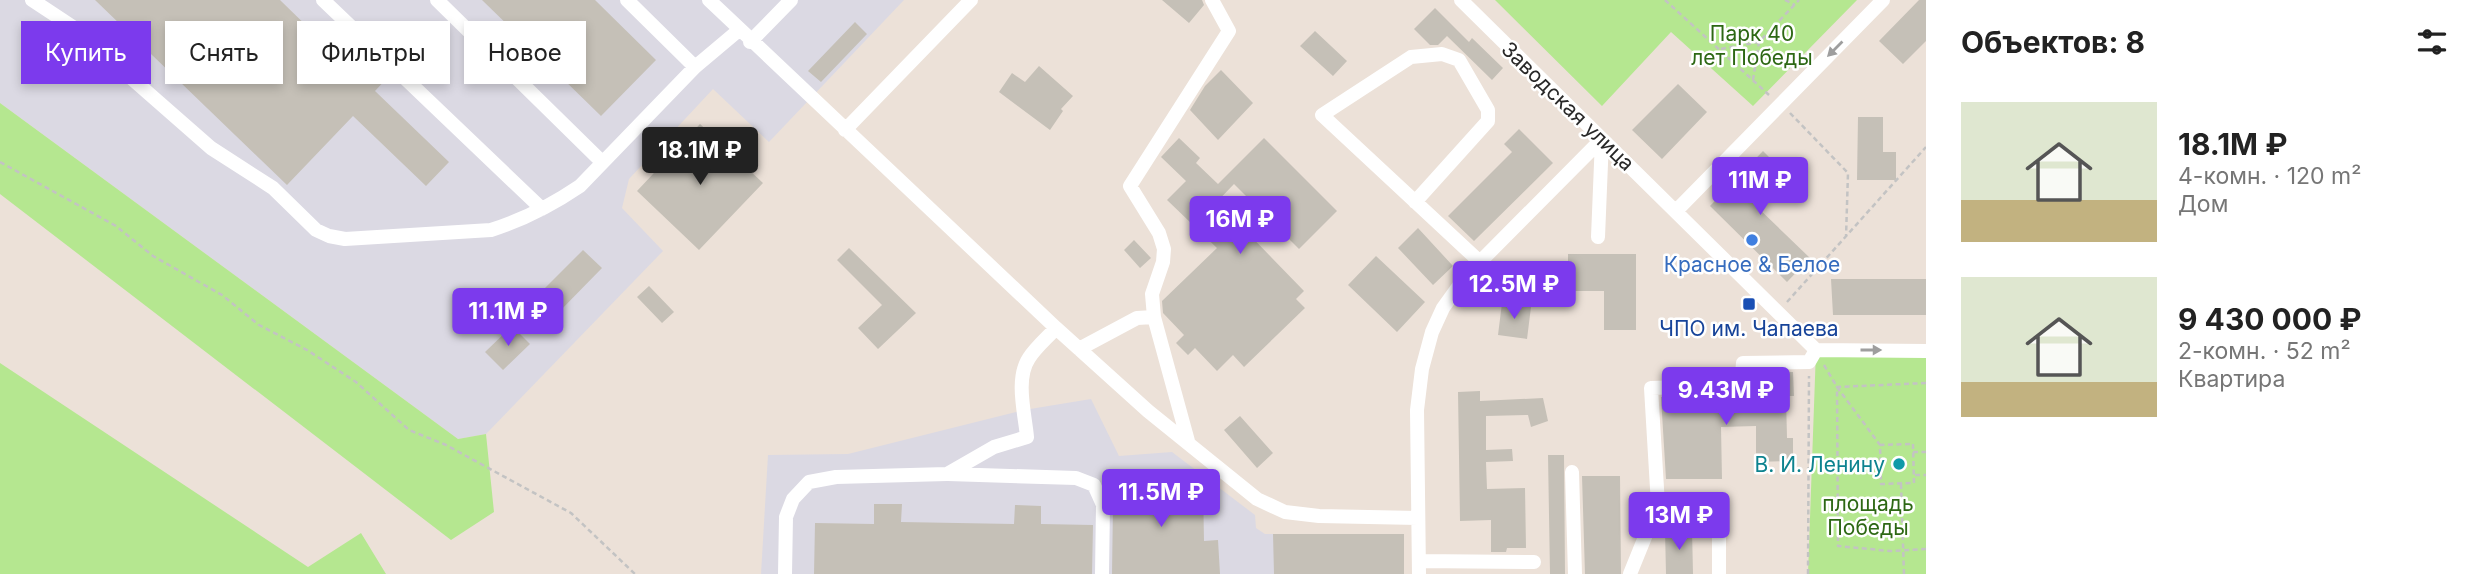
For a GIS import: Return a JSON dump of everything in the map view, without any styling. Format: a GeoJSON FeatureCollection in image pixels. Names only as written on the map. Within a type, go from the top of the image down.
{"type":"FeatureCollection","features":[{"type":"Feature","properties":{"kind":"street"},"geometry":{"type":"LineString","coordinates":[[32,0],[74,27],[211,148],[273,188],[316,230],[345,239],[491,230],[542,209],[580,186],[695,67],[738,30]]}},
{"type":"Feature","properties":{"kind":"street"},"geometry":{"type":"LineString","coordinates":[[323,0],[542,209]]}},
{"type":"Feature","properties":{"kind":"street"},"geometry":{"type":"LineString","coordinates":[[438,0],[602,162]]}},
{"type":"Feature","properties":{"kind":"street"},"geometry":{"type":"LineString","coordinates":[[627,0],[695,67]]}},
{"type":"Feature","properties":{"kind":"street"},"geometry":{"type":"LineString","coordinates":[[709,0],[1079,349],[1148,411],[1257,499],[1285,512],[1318,516],[1419,518]]}},
{"type":"Feature","properties":{"kind":"street"},"geometry":{"type":"LineString","coordinates":[[750,41],[791,0]]}},
{"type":"Feature","properties":{"kind":"street"},"geometry":{"type":"LineString","coordinates":[[845,130],[971,0]]}},
{"type":"Feature","properties":{"kind":"street"},"geometry":{"type":"LineString","coordinates":[[1188,441],[1154,317],[1152,294],[1163,262],[1164,249],[1159,233],[1130,186],[1229,31],[1212,0]]}},
{"type":"Feature","properties":{"kind":"street","name":"Заводская улица"},"geometry":{"type":"LineString","coordinates":[[1461,0],[1777,312],[1812,356]]}},
{"type":"Feature","properties":{"kind":"street"},"geometry":{"type":"LineString","coordinates":[[1676,211],[1883,0]]}},
{"type":"Feature","properties":{"kind":"street"},"geometry":{"type":"LineString","coordinates":[[1415,202],[1488,121],[1488,110],[1459,60],[1442,54],[1411,57],[1322,115],[1415,202],[1480,262]]}},
{"type":"Feature","properties":{"kind":"street"},"geometry":{"type":"LineString","coordinates":[[1598,237],[1602,139]]}},
{"type":"Feature","properties":{"kind":"street"},"geometry":{"type":"LineString","coordinates":[[1534,562],[1419,567],[1417,410],[1422,369],[1443,308],[1466,276],[1602,139]]}},
{"type":"Feature","properties":{"kind":"street"},"geometry":{"type":"LineString","coordinates":[[1079,349],[1137,318],[1154,317]]}},
{"type":"Feature","properties":{"kind":"street"},"geometry":{"type":"LineString","coordinates":[[947,474],[994,447],[1027,437],[1023,370],[1028,359],[1056,328]]}},
{"type":"Feature","properties":{"kind":"street"},"geometry":{"type":"LineString","coordinates":[[1630,574],[1658,505],[1651,388],[1741,385],[1743,363],[1812,356],[1926,351]]}},
{"type":"Feature","properties":{"kind":"street"},"geometry":{"type":"LineString","coordinates":[[1572,472],[1574,574]]}},
{"type":"Feature","properties":{"kind":"street"},"geometry":{"type":"LineString","coordinates":[[785,574],[786,517],[793,499],[809,482],[836,477],[947,474],[1076,478],[1094,485],[1103,505],[1102,574]]}},
{"type":"Feature","properties":{"kind":"street"},"geometry":{"type":"LineString","coordinates":[[1719,534],[1719,574]]}},
{"type":"Feature","properties":{"kind":"path"},"geometry":{"type":"LineString","coordinates":[[1665,0],[1780,104],[1848,173],[1846,237]]}},
{"type":"Feature","properties":{"kind":"path"},"geometry":{"type":"LineString","coordinates":[[1785,0],[1795,5]]}},
{"type":"Feature","properties":{"kind":"path"},"geometry":{"type":"LineString","coordinates":[[1753,80],[1759,42],[1799,0]]}},
{"type":"Feature","properties":{"kind":"path"},"geometry":{"type":"LineString","coordinates":[[1719,49],[1759,42]]}},
{"type":"Feature","properties":{"kind":"path"},"geometry":{"type":"LineString","coordinates":[[1777,312],[1926,146]]}},
{"type":"Feature","properties":{"kind":"path"},"geometry":{"type":"LineString","coordinates":[[0,162],[116,226],[153,256],[222,295],[260,325],[307,350],[356,383],[409,430],[446,444],[571,513],[635,574]]}},
{"type":"Feature","properties":{"kind":"path"},"geometry":{"type":"LineString","coordinates":[[1812,356],[1880,445],[1881,484],[1914,483],[1913,444],[1880,445]]}},
{"type":"Feature","properties":{"kind":"path"},"geometry":{"type":"LineString","coordinates":[[1808,574],[1812,356]]}},
{"type":"Feature","properties":{"kind":"path"},"geometry":{"type":"LineString","coordinates":[[1837,387],[1926,383]]}},
{"type":"Feature","properties":{"kind":"path"},"geometry":{"type":"LineString","coordinates":[[1837,387],[1838,546],[1903,551],[1926,549]]}},
{"type":"Feature","properties":{"kind":"path"},"geometry":{"type":"LineString","coordinates":[[1913,452],[1926,452]]}},
{"type":"Feature","properties":{"kind":"path"},"geometry":{"type":"LineString","coordinates":[[1914,475],[1926,475]]}},
{"type":"Feature","properties":{"kind":"path"},"geometry":{"type":"LineString","coordinates":[[1901,484],[1904,574]]}},
{"type":"Feature","properties":{"kind":"shaded area"},"geometry":{"type":"Polygon","coordinates":[[[0,0],[904,0],[769,142],[713,89],[629,179],[622,208],[663,251],[486,434],[458,439],[0,103],[0,0]]]}},
{"type":"Feature","properties":{"kind":"shaded area"},"geometry":{"type":"Polygon","coordinates":[[[1091,399],[1119,456],[1172,452],[1255,515],[1256,528],[1265,534],[1404,534],[1404,574],[761,574],[768,455],[848,454],[1024,410],[1091,399]]]}},
{"type":"Feature","properties":{"kind":"green space","name":"Парк 40 лет Победы"},"geometry":{"type":"Polygon","coordinates":[[[1495,0],[1857,0],[1753,106],[1671,32],[1602,106],[1495,0]]]}},
{"type":"Feature","properties":{"kind":"green space"},"geometry":{"type":"Polygon","coordinates":[[[0,103],[458,439],[486,434],[494,512],[451,540],[0,194],[0,103]]]}},
{"type":"Feature","properties":{"kind":"green space","name":"площадь Победы"},"geometry":{"type":"Polygon","coordinates":[[[1816,350],[1926,351],[1926,574],[1808,574],[1816,350]]]}},
{"type":"Feature","properties":{"kind":"green space"},"geometry":{"type":"Polygon","coordinates":[[[0,363],[308,567],[361,533],[386,574],[0,574],[0,363]]]}},
{"type":"Feature","properties":{"kind":"building"},"geometry":{"type":"Polygon","coordinates":[[[95,0],[280,0],[302,21],[297,21],[297,84],[382,84],[375,91],[449,162],[426,186],[353,116],[287,185],[182,84],[283,84],[283,21],[165,21],[165,67],[151,54],[151,21],[117,21],[95,0]]]}},
{"type":"Feature","properties":{"kind":"building"},"geometry":{"type":"Polygon","coordinates":[[[482,0],[595,0],[656,60],[601,116],[568,84],[586,84],[586,21],[504,21],[482,0]]]}},
{"type":"Feature","properties":{"kind":"building"},"geometry":{"type":"Polygon","coordinates":[[[1162,0],[1202,0],[1204,5],[1189,23],[1162,0]]]}},
{"type":"Feature","properties":{"kind":"building"},"geometry":{"type":"Polygon","coordinates":[[[1919,0],[1926,0],[1926,41],[1903,64],[1879,41],[1919,0]]]}},
{"type":"Feature","properties":{"kind":"building"},"geometry":{"type":"Polygon","coordinates":[[[1435,8],[1469,42],[1472,38],[1503,68],[1492,80],[1447,36],[1438,45],[1430,45],[1414,29],[1435,8]]]}},
{"type":"Feature","properties":{"kind":"building"},"geometry":{"type":"Polygon","coordinates":[[[855,22],[867,34],[821,82],[808,71],[855,22]]]}},
{"type":"Feature","properties":{"kind":"building"},"geometry":{"type":"Polygon","coordinates":[[[1315,31],[1347,61],[1333,76],[1300,46],[1315,31]]]}},
{"type":"Feature","properties":{"kind":"building"},"geometry":{"type":"Polygon","coordinates":[[[1039,66],[1073,96],[1061,109],[1063,111],[1050,130],[999,92],[1012,73],[1025,82],[1039,66]]]}},
{"type":"Feature","properties":{"kind":"building"},"geometry":{"type":"Polygon","coordinates":[[[1221,70],[1253,103],[1218,140],[1190,110],[1205,86],[1221,70]]]}},
{"type":"Feature","properties":{"kind":"building"},"geometry":{"type":"Polygon","coordinates":[[[1678,84],[1707,112],[1662,159],[1632,130],[1678,84]]]}},
{"type":"Feature","properties":{"kind":"building"},"geometry":{"type":"Polygon","coordinates":[[[1858,117],[1883,117],[1883,152],[1896,152],[1896,180],[1857,180],[1858,117]]]}},
{"type":"Feature","properties":{"kind":"building"},"geometry":{"type":"Polygon","coordinates":[[[700,124],[763,183],[699,250],[637,191],[700,124]]]}},
{"type":"Feature","properties":{"kind":"building"},"geometry":{"type":"Polygon","coordinates":[[[1519,129],[1553,163],[1474,241],[1448,216],[1512,152],[1504,144],[1519,129]]]}},
{"type":"Feature","properties":{"kind":"building"},"geometry":{"type":"Polygon","coordinates":[[[1179,138],[1200,158],[1196,163],[1218,184],[1264,138],[1337,211],[1299,249],[1234,184],[1209,210],[1232,233],[1240,225],[1304,291],[1296,299],[1305,308],[1244,367],[1233,355],[1217,371],[1195,348],[1188,355],[1176,343],[1184,335],[1163,313],[1162,301],[1217,248],[1167,200],[1186,181],[1161,157],[1179,138]]]}},
{"type":"Feature","properties":{"kind":"building"},"geometry":{"type":"Polygon","coordinates":[[[1763,151],[1785,173],[1755,205],[1810,258],[1787,282],[1710,206],[1763,151]]]}},
{"type":"Feature","properties":{"kind":"building"},"geometry":{"type":"Polygon","coordinates":[[[1418,228],[1453,266],[1433,285],[1398,248],[1418,228]]]}},
{"type":"Feature","properties":{"kind":"building"},"geometry":{"type":"Polygon","coordinates":[[[1134,240],[1151,258],[1140,268],[1124,250],[1134,240]]]}},
{"type":"Feature","properties":{"kind":"building"},"geometry":{"type":"Polygon","coordinates":[[[849,248],[916,313],[878,349],[858,328],[882,305],[837,260],[849,248]]]}},
{"type":"Feature","properties":{"kind":"building"},"geometry":{"type":"Polygon","coordinates":[[[583,250],[602,268],[557,314],[538,295],[583,250]]]}},
{"type":"Feature","properties":{"kind":"building"},"geometry":{"type":"Polygon","coordinates":[[[1568,254],[1636,254],[1636,330],[1604,330],[1604,291],[1568,291],[1568,254]]]}},
{"type":"Feature","properties":{"kind":"building"},"geometry":{"type":"Polygon","coordinates":[[[1376,256],[1425,302],[1397,332],[1348,285],[1376,256]]]}},
{"type":"Feature","properties":{"kind":"building"},"geometry":{"type":"Polygon","coordinates":[[[1831,279],[1926,279],[1926,315],[1833,315],[1831,279]]]}},
{"type":"Feature","properties":{"kind":"building"},"geometry":{"type":"Polygon","coordinates":[[[649,286],[674,312],[662,323],[637,297],[649,286]]]}},
{"type":"Feature","properties":{"kind":"building"},"geometry":{"type":"Polygon","coordinates":[[[1502,303],[1531,307],[1527,339],[1498,335],[1502,303]]]}},
{"type":"Feature","properties":{"kind":"building"},"geometry":{"type":"Polygon","coordinates":[[[512,326],[530,344],[503,370],[485,352],[512,326]]]}},
{"type":"Feature","properties":{"kind":"building"},"geometry":{"type":"Polygon","coordinates":[[[1756,372],[1793,372],[1794,396],[1786,396],[1787,438],[1793,438],[1793,461],[1756,462],[1756,426],[1721,427],[1722,479],[1666,479],[1661,397],[1756,393],[1756,372]]]}},
{"type":"Feature","properties":{"kind":"building"},"geometry":{"type":"Polygon","coordinates":[[[1480,391],[1480,401],[1543,398],[1548,421],[1531,427],[1528,415],[1486,416],[1486,450],[1512,449],[1513,461],[1486,462],[1487,489],[1525,488],[1526,548],[1507,548],[1506,552],[1491,552],[1491,520],[1460,521],[1458,392],[1480,391]]]}},
{"type":"Feature","properties":{"kind":"building"},"geometry":{"type":"Polygon","coordinates":[[[1240,416],[1273,453],[1257,468],[1224,430],[1240,416]]]}},
{"type":"Feature","properties":{"kind":"building"},"geometry":{"type":"Polygon","coordinates":[[[1548,455],[1564,455],[1565,574],[1550,574],[1548,455]]]}},
{"type":"Feature","properties":{"kind":"building"},"geometry":{"type":"Polygon","coordinates":[[[1582,476],[1620,476],[1621,574],[1585,574],[1582,476]]]}},
{"type":"Feature","properties":{"kind":"building"},"geometry":{"type":"Polygon","coordinates":[[[1195,480],[1203,486],[1204,541],[1218,540],[1220,574],[1112,574],[1113,505],[1110,481],[1195,480]]]}},
{"type":"Feature","properties":{"kind":"building"},"geometry":{"type":"Polygon","coordinates":[[[874,504],[902,504],[901,522],[1014,524],[1015,505],[1041,506],[1041,524],[1093,525],[1092,574],[814,574],[815,523],[874,524],[874,504]]]}},
{"type":"Feature","properties":{"kind":"building"},"geometry":{"type":"Polygon","coordinates":[[[1692,529],[1693,574],[1666,574],[1665,530],[1692,529]]]}},
{"type":"Feature","properties":{"kind":"building"},"geometry":{"type":"Polygon","coordinates":[[[1273,534],[1404,534],[1404,574],[1274,574],[1273,534]]]}},
{"type":"Feature","properties":{"kind":"place","name":"Красное & Белое"},"geometry":{"type":"Point","coordinates":[1752,240]}},
{"type":"Feature","properties":{"kind":"place","name":"ЧПО им. Чапаева"},"geometry":{"type":"Point","coordinates":[1749,304]}},
{"type":"Feature","properties":{"kind":"place","name":"В. И. Ленину"},"geometry":{"type":"Point","coordinates":[1899,464]}}]}
